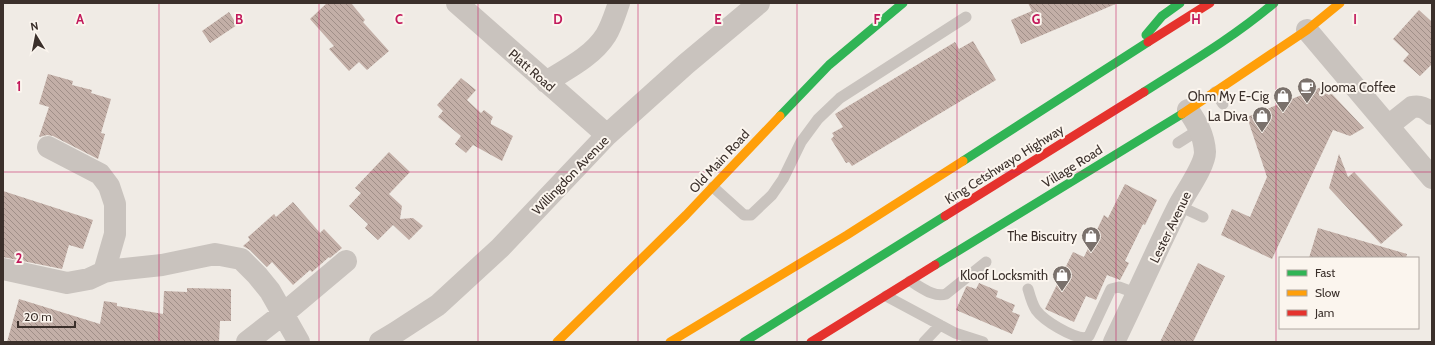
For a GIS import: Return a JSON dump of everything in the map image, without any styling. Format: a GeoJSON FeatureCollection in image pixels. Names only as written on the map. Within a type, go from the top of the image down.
{"type":"FeatureCollection","features":[{"type":"Feature","properties":{"kind":"main road","name":"Old Main Road"},"geometry":{"type":"LineString","coordinates":[[557,342],[713,187],[829,65],[903,3]]}},
{"type":"Feature","properties":{"kind":"main road","name":"King Cetshwayo Highway"},"geometry":{"type":"LineString","coordinates":[[1136,51],[1143,39],[1162,16],[1180,3]]}},
{"type":"Feature","properties":{"kind":"main road","name":"King Cetshwayo Highway"},"geometry":{"type":"LineString","coordinates":[[670,342],[847,235],[1210,3]]}},
{"type":"Feature","properties":{"kind":"main road","name":"King Cetshwayo Highway"},"geometry":{"type":"LineString","coordinates":[[744,342],[1193,61],[1255,19],[1274,3]]}},
{"type":"Feature","properties":{"kind":"main road","name":"Village Road"},"geometry":{"type":"LineString","coordinates":[[811,342],[1188,110],[1307,30],[1340,3]]}},
{"type":"Feature","properties":{"kind":"street","name":"Platt Road"},"geometry":{"type":"LineString","coordinates":[[457,3],[607,136]]}},
{"type":"Feature","properties":{"kind":"street"},"geometry":{"type":"LineString","coordinates":[[546,82],[586,56],[594,48],[605,36],[611,25],[619,3]]}},
{"type":"Feature","properties":{"kind":"street","name":"Willingdon Avenue"},"geometry":{"type":"LineString","coordinates":[[380,342],[438,305],[500,248],[607,136],[686,64],[759,3]]}},
{"type":"Feature","properties":{"kind":"street"},"geometry":{"type":"LineString","coordinates":[[1307,30],[1432,178]]}},
{"type":"Feature","properties":{"kind":"street"},"geometry":{"type":"LineString","coordinates":[[1388,126],[1412,107],[1424,107],[1432,114]]}},
{"type":"Feature","properties":{"kind":"street","name":"Lester Avenue"},"geometry":{"type":"LineString","coordinates":[[1114,342],[1205,154],[1203,137],[1200,129],[1188,110]]}},
{"type":"Feature","properties":{"kind":"street"},"geometry":{"type":"LineString","coordinates":[[48,147],[100,174],[109,186],[115,204],[115,234],[104,272]]}},
{"type":"Feature","properties":{"kind":"street"},"geometry":{"type":"LineString","coordinates":[[3,269],[67,283],[89,279],[104,272],[162,265],[215,254],[241,259],[270,291],[299,342]]}},
{"type":"Feature","properties":{"kind":"street"},"geometry":{"type":"LineString","coordinates":[[247,342],[283,314],[346,260]]}},
{"type":"Feature","properties":{"kind":"lane"},"geometry":{"type":"LineString","coordinates":[[713,187],[744,215],[751,215],[772,195],[784,179],[801,142],[818,119],[840,98],[966,17]]}},
{"type":"Feature","properties":{"kind":"lane"},"geometry":{"type":"LineString","coordinates":[[1215,92],[1223,104]]}},
{"type":"Feature","properties":{"kind":"lane"},"geometry":{"type":"LineString","coordinates":[[1178,143],[1200,129]]}},
{"type":"Feature","properties":{"kind":"lane"},"geometry":{"type":"LineString","coordinates":[[1179,206],[1203,217]]}},
{"type":"Feature","properties":{"kind":"lane"},"geometry":{"type":"LineString","coordinates":[[969,245],[977,254]]}},
{"type":"Feature","properties":{"kind":"lane"},"geometry":{"type":"LineString","coordinates":[[910,281],[936,295],[942,295],[946,294],[986,262]]}},
{"type":"Feature","properties":{"kind":"lane"},"geometry":{"type":"LineString","coordinates":[[1028,289],[1032,302],[1041,316],[1059,328],[1084,338],[1089,336],[1111,289],[1119,287],[1138,294]]}},
{"type":"Feature","properties":{"kind":"lane"},"geometry":{"type":"LineString","coordinates":[[886,296],[955,333],[983,342]]}},
{"type":"Feature","properties":{"kind":"lane"},"geometry":{"type":"LineString","coordinates":[[924,342],[940,325]]}},
{"type":"Feature","properties":{"kind":"building"},"geometry":{"type":"Polygon","coordinates":[[[327,3],[351,3],[365,20],[363,22],[389,51],[367,70],[359,62],[349,71],[329,49],[334,46],[310,19],[327,3]]]}},
{"type":"Feature","properties":{"kind":"building"},"geometry":{"type":"Polygon","coordinates":[[[1028,3],[1118,3],[1021,44],[1011,20],[1032,11],[1028,3]]]}},
{"type":"Feature","properties":{"kind":"building"},"geometry":{"type":"Polygon","coordinates":[[[1419,10],[1432,22],[1432,64],[1420,76],[1403,61],[1409,54],[1393,39],[1419,10]]]}},
{"type":"Feature","properties":{"kind":"building"},"geometry":{"type":"Polygon","coordinates":[[[229,12],[237,25],[210,43],[202,31],[229,12]]]}},
{"type":"Feature","properties":{"kind":"building"},"geometry":{"type":"Polygon","coordinates":[[[973,41],[996,80],[852,166],[849,162],[846,163],[831,139],[834,136],[832,133],[843,127],[835,114],[955,42],[959,49],[973,41]]]}},
{"type":"Feature","properties":{"kind":"building"},"geometry":{"type":"Polygon","coordinates":[[[48,74],[73,81],[72,85],[92,90],[91,93],[111,99],[101,133],[105,134],[98,159],[53,136],[47,135],[39,137],[49,107],[39,104],[48,74]]]}},
{"type":"Feature","properties":{"kind":"building"},"geometry":{"type":"Polygon","coordinates":[[[461,78],[476,90],[467,100],[481,113],[484,110],[493,117],[491,124],[513,136],[502,161],[473,145],[466,153],[455,144],[461,136],[438,117],[443,111],[437,105],[461,78]]]}},
{"type":"Feature","properties":{"kind":"building"},"geometry":{"type":"Polygon","coordinates":[[[1324,86],[1328,95],[1332,94],[1364,128],[1350,136],[1333,130],[1272,259],[1221,235],[1232,209],[1250,217],[1267,177],[1247,117],[1324,86]]]}},
{"type":"Feature","properties":{"kind":"building"},"geometry":{"type":"Polygon","coordinates":[[[389,152],[410,172],[389,194],[402,206],[400,219],[413,218],[423,226],[409,240],[393,225],[378,240],[365,228],[368,224],[349,206],[361,193],[355,188],[389,152]]]}},
{"type":"Feature","properties":{"kind":"building"},"geometry":{"type":"Polygon","coordinates":[[[1339,154],[1348,177],[1354,172],[1403,225],[1381,244],[1329,188],[1339,154]]]}},
{"type":"Feature","properties":{"kind":"building"},"geometry":{"type":"Polygon","coordinates":[[[1125,184],[1157,200],[1145,225],[1143,224],[1125,261],[1129,263],[1120,280],[1107,275],[1096,300],[1086,296],[1074,322],[1045,309],[1073,252],[1084,257],[1104,215],[1108,218],[1125,184]]]}},
{"type":"Feature","properties":{"kind":"building"},"geometry":{"type":"Polygon","coordinates":[[[3,191],[93,220],[83,249],[69,245],[62,269],[3,257],[3,191]]]}},
{"type":"Feature","properties":{"kind":"building"},"geometry":{"type":"Polygon","coordinates":[[[293,202],[320,233],[324,229],[342,248],[312,272],[310,270],[293,285],[272,262],[267,267],[250,250],[243,246],[250,240],[248,237],[274,214],[276,217],[293,202]]]}},
{"type":"Feature","properties":{"kind":"building"},"geometry":{"type":"Polygon","coordinates":[[[1318,228],[1407,254],[1406,257],[1309,257],[1318,228]]]}},
{"type":"Feature","properties":{"kind":"building"},"geometry":{"type":"Polygon","coordinates":[[[1198,263],[1225,276],[1193,342],[1160,342],[1198,263]]]}},
{"type":"Feature","properties":{"kind":"building"},"geometry":{"type":"Polygon","coordinates":[[[979,283],[998,291],[996,297],[1015,305],[1012,312],[1020,315],[1012,334],[956,310],[966,287],[976,289],[979,283]]]}},
{"type":"Feature","properties":{"kind":"building"},"geometry":{"type":"Polygon","coordinates":[[[187,288],[231,289],[231,321],[220,321],[219,342],[7,342],[19,299],[100,324],[104,301],[117,303],[117,306],[163,314],[164,291],[187,292],[187,288]]]}},
{"type":"Feature","properties":{"kind":"traffic: fast"},"geometry":{"type":"LineString","coordinates":[[780,116],[829,65],[903,3]]}},
{"type":"Feature","properties":{"kind":"traffic: fast"},"geometry":{"type":"LineString","coordinates":[[1146,35],[1162,16],[1180,3]]}},
{"type":"Feature","properties":{"kind":"traffic: fast"},"geometry":{"type":"LineString","coordinates":[[1144,92],[1227,39],[1274,3]]}},
{"type":"Feature","properties":{"kind":"traffic: fast"},"geometry":{"type":"LineString","coordinates":[[963,161],[1148,42]]}},
{"type":"Feature","properties":{"kind":"traffic: fast"},"geometry":{"type":"LineString","coordinates":[[935,265],[1182,114]]}},
{"type":"Feature","properties":{"kind":"traffic: fast"},"geometry":{"type":"LineString","coordinates":[[744,342],[945,216]]}},
{"type":"Feature","properties":{"kind":"traffic: slow"},"geometry":{"type":"LineString","coordinates":[[1182,114],[1307,30],[1340,3]]}},
{"type":"Feature","properties":{"kind":"traffic: slow"},"geometry":{"type":"LineString","coordinates":[[557,342],[686,215],[780,116]]}},
{"type":"Feature","properties":{"kind":"traffic: slow"},"geometry":{"type":"LineString","coordinates":[[670,342],[847,235],[963,161]]}},
{"type":"Feature","properties":{"kind":"traffic: jam"},"geometry":{"type":"LineString","coordinates":[[1148,42],[1210,3]]}},
{"type":"Feature","properties":{"kind":"traffic: jam"},"geometry":{"type":"LineString","coordinates":[[945,216],[1144,92]]}},
{"type":"Feature","properties":{"kind":"traffic: jam"},"geometry":{"type":"LineString","coordinates":[[811,342],[935,265]]}},
{"type":"Feature","properties":{"kind":"place","name":"Jooma Coffee"},"geometry":{"type":"Point","coordinates":[1307,104]}},
{"type":"Feature","properties":{"kind":"place","name":"Ohm My E-Cig"},"geometry":{"type":"Point","coordinates":[1283,113]}},
{"type":"Feature","properties":{"kind":"place","name":"La Diva"},"geometry":{"type":"Point","coordinates":[1262,133]}},
{"type":"Feature","properties":{"kind":"place","name":"The Biscuitry"},"geometry":{"type":"Point","coordinates":[1091,253]}},
{"type":"Feature","properties":{"kind":"place","name":"Kloof Locksmith"},"geometry":{"type":"Point","coordinates":[1062,292]}}]}
